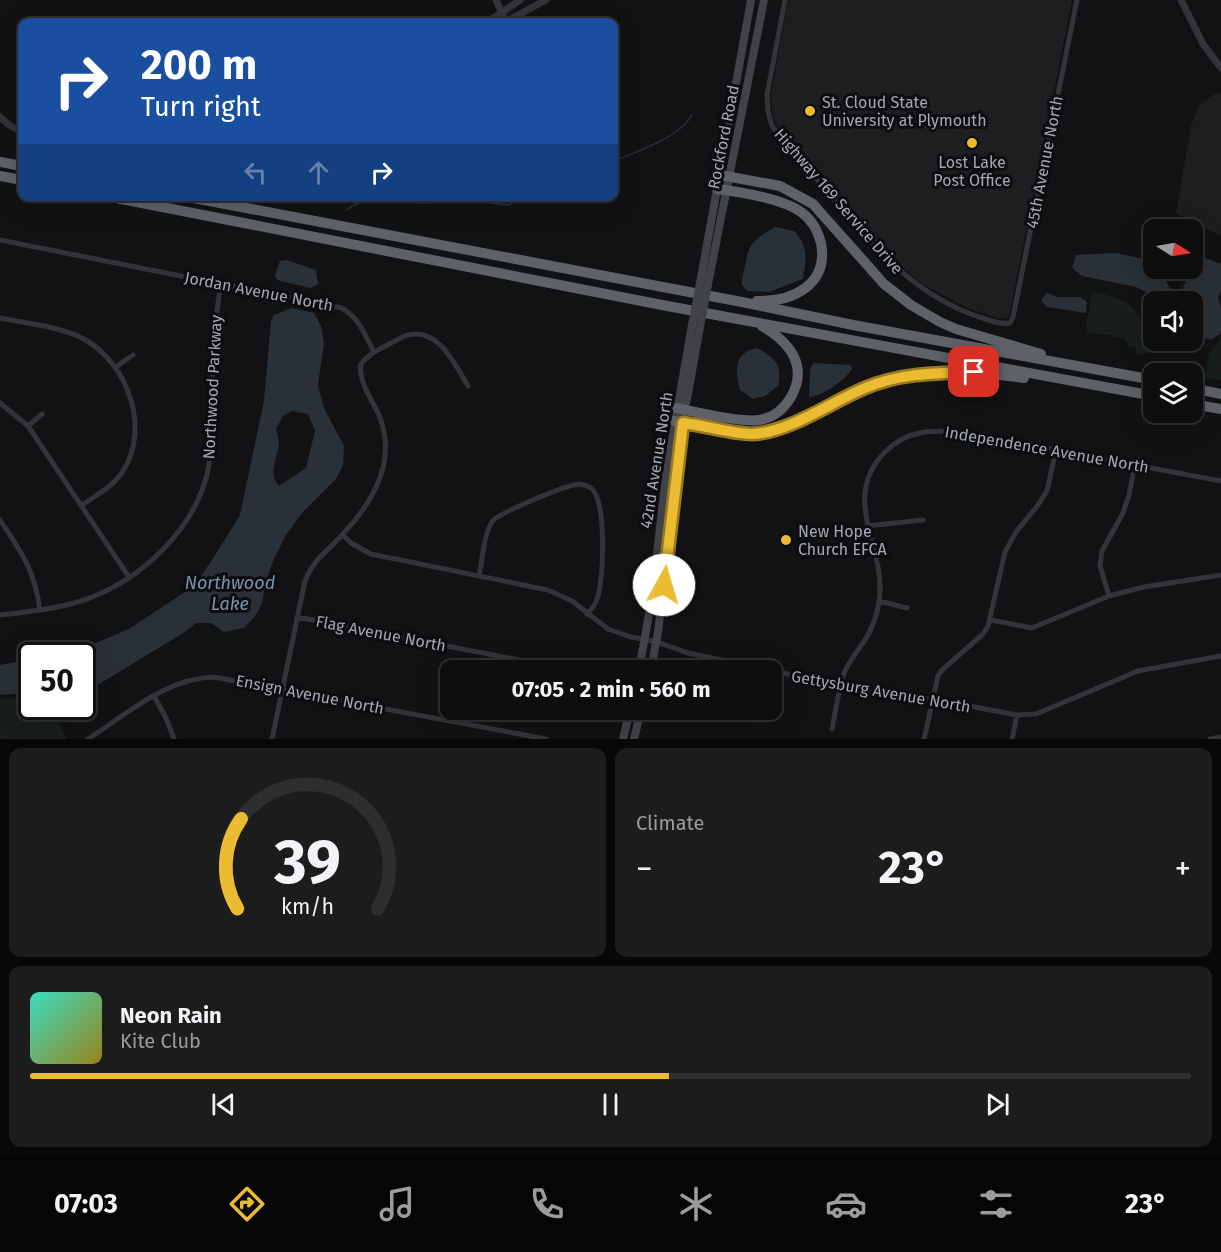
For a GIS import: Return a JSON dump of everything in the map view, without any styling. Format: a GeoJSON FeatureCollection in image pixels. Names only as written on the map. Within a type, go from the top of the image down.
{"type":"FeatureCollection","features":[{"type":"Feature","properties":{"kind":"highway"},"geometry":{"type":"LineString","coordinates":[[2,162],[18,165]]}},
{"type":"Feature","properties":{"kind":"highway"},"geometry":{"type":"LineString","coordinates":[[0,176],[18,179]]}},
{"type":"Feature","properties":{"kind":"highway"},"geometry":{"type":"LineString","coordinates":[[725,176],[780,186],[813,204],[884,284],[911,305],[940,322],[984,338],[1102,370]]}},
{"type":"Feature","properties":{"kind":"highway"},"geometry":{"type":"LineString","coordinates":[[722,190],[788,205],[802,212],[814,226],[821,247],[820,265],[815,278],[796,294],[779,300],[742,302]]}},
{"type":"Feature","properties":{"kind":"highway"},"geometry":{"type":"LineString","coordinates":[[132,201],[1143,394]]}},
{"type":"Feature","properties":{"kind":"highway"},"geometry":{"type":"LineString","coordinates":[[209,201],[742,302],[853,326],[1143,378]]}},
{"type":"Feature","properties":{"kind":"highway"},"geometry":{"type":"LineString","coordinates":[[681,409],[755,421],[766,419],[785,406],[796,385],[798,366],[782,340],[754,321]]}},
{"type":"Feature","properties":{"kind":"highway"},"geometry":{"type":"LineString","coordinates":[[679,422],[750,434],[774,430],[868,386],[887,380],[928,373],[974,372],[1054,382],[1081,382]]}},
{"type":"Feature","properties":{"kind":"highway"},"geometry":{"type":"LineString","coordinates":[[1203,390],[1221,394]]}},
{"type":"Feature","properties":{"kind":"highway"},"geometry":{"type":"LineString","coordinates":[[1203,406],[1221,409]]}},
{"type":"Feature","properties":{"kind":"main road","name":"Rockford Road"},"geometry":{"type":"LineString","coordinates":[[725,176],[751,0]]}},
{"type":"Feature","properties":{"kind":"main road","name":"Rockford Road"},"geometry":{"type":"LineString","coordinates":[[696,326],[722,190],[764,0]]}},
{"type":"Feature","properties":{"kind":"main road","name":"42nd Avenue North"},"geometry":{"type":"LineString","coordinates":[[653,660],[657,642],[679,422],[696,326]]}},
{"type":"Feature","properties":{"kind":"main road","name":"42nd Avenue North"},"geometry":{"type":"LineString","coordinates":[[641,660],[666,475],[679,422]]}},
{"type":"Feature","properties":{"kind":"main road"},"geometry":{"type":"LineString","coordinates":[[623,739],[628,720]]}},
{"type":"Feature","properties":{"kind":"main road"},"geometry":{"type":"LineString","coordinates":[[634,739],[639,720]]}},
{"type":"Feature","properties":{"kind":"street"},"geometry":{"type":"LineString","coordinates":[[496,0],[504,18]]}},
{"type":"Feature","properties":{"kind":"street"},"geometry":{"type":"LineString","coordinates":[[493,18],[520,0]]}},
{"type":"Feature","properties":{"kind":"street"},"geometry":{"type":"LineString","coordinates":[[513,18],[546,0]]}},
{"type":"Feature","properties":{"kind":"street","name":"Highway 169 Service Drive"},"geometry":{"type":"LineString","coordinates":[[785,0],[767,96],[770,118],[786,143],[880,252],[904,275],[928,292],[962,310],[995,322],[1010,323]]}},
{"type":"Feature","properties":{"kind":"street","name":"45th Avenue North"},"geometry":{"type":"LineString","coordinates":[[1010,323],[1017,300],[1077,0]]}},
{"type":"Feature","properties":{"kind":"street"},"geometry":{"type":"LineString","coordinates":[[1181,0],[1203,44],[1221,68]]}},
{"type":"Feature","properties":{"kind":"street"},"geometry":{"type":"LineString","coordinates":[[0,117],[18,130]]}},
{"type":"Feature","properties":{"kind":"street","name":"Jordan Avenue North"},"geometry":{"type":"LineString","coordinates":[[0,240],[342,308],[359,323],[374,352]]}},
{"type":"Feature","properties":{"kind":"street","name":"Northwood Parkway"},"geometry":{"type":"LineString","coordinates":[[0,615],[40,610],[83,600],[104,591],[158,554],[173,538],[195,507],[204,486],[209,463],[214,329],[221,283]]}},
{"type":"Feature","properties":{"kind":"street"},"geometry":{"type":"LineString","coordinates":[[0,318],[75,335],[98,348],[116,367],[125,383],[134,412],[131,452],[120,476],[81,506]]}},
{"type":"Feature","properties":{"kind":"street"},"geometry":{"type":"LineString","coordinates":[[272,739],[304,581],[315,560],[343,535],[379,482],[385,456],[384,430],[360,370],[364,359],[408,334],[426,336],[442,346],[468,386]]}},
{"type":"Feature","properties":{"kind":"street"},"geometry":{"type":"LineString","coordinates":[[116,367],[133,355]]}},
{"type":"Feature","properties":{"kind":"street"},"geometry":{"type":"LineString","coordinates":[[0,404],[28,426],[129,576]]}},
{"type":"Feature","properties":{"kind":"street"},"geometry":{"type":"LineString","coordinates":[[28,426],[42,414]]}},
{"type":"Feature","properties":{"kind":"street","name":"Independence Avenue North"},"geometry":{"type":"LineString","coordinates":[[832,729],[845,671],[872,627],[879,601],[879,565],[867,526],[864,499],[870,474],[875,463],[883,454],[904,437],[926,431],[949,431],[1221,481]]}},
{"type":"Feature","properties":{"kind":"street"},"geometry":{"type":"LineString","coordinates":[[924,739],[938,676],[983,634],[991,620],[1005,552],[1016,532],[1047,491],[1056,450]]}},
{"type":"Feature","properties":{"kind":"street"},"geometry":{"type":"LineString","coordinates":[[1109,596],[1100,558],[1127,504],[1135,464]]}},
{"type":"Feature","properties":{"kind":"street"},"geometry":{"type":"LineString","coordinates":[[479,575],[489,528],[496,517],[576,484],[590,487],[600,503],[603,557],[597,601],[587,614]]}},
{"type":"Feature","properties":{"kind":"street"},"geometry":{"type":"LineString","coordinates":[[0,520],[28,564],[36,586],[40,610]]}},
{"type":"Feature","properties":{"kind":"street"},"geometry":{"type":"LineString","coordinates":[[867,526],[923,520]]}},
{"type":"Feature","properties":{"kind":"street","name":"Gettysburg Avenue North"},"geometry":{"type":"LineString","coordinates":[[343,535],[351,543],[371,554],[548,590],[572,601],[587,614],[619,633],[657,642],[688,653],[878,693],[932,699],[1017,715],[1036,714],[1138,671],[1221,656]]}},
{"type":"Feature","properties":{"kind":"street"},"geometry":{"type":"LineString","coordinates":[[991,620],[1032,628],[1109,596],[1144,587],[1221,575]]}},
{"type":"Feature","properties":{"kind":"street"},"geometry":{"type":"LineString","coordinates":[[879,601],[906,608]]}},
{"type":"Feature","properties":{"kind":"street","name":"Flag Avenue North"},"geometry":{"type":"LineString","coordinates":[[297,617],[519,660]]}},
{"type":"Feature","properties":{"kind":"street","name":"Ensign Avenue North"},"geometry":{"type":"LineString","coordinates":[[88,739],[171,685],[199,677],[228,678],[546,739]]}},
{"type":"Feature","properties":{"kind":"street"},"geometry":{"type":"LineString","coordinates":[[154,696],[174,739]]}},
{"type":"Feature","properties":{"kind":"street"},"geometry":{"type":"LineString","coordinates":[[1012,739],[1017,715]]}},
{"type":"Feature","properties":{"kind":"street"},"geometry":{"type":"LineString","coordinates":[[1210,739],[1221,737]]}},
{"type":"Feature","properties":{"kind":"shaded area"},"geometry":{"type":"Polygon","coordinates":[[[788,0],[1072,0],[1009,317],[1001,319],[965,307],[921,283],[880,247],[778,128],[773,117],[771,95],[788,0]]]}},
{"type":"Feature","properties":{"kind":"shaded area"},"geometry":{"type":"Polygon","coordinates":[[[1221,93],[1221,236],[1203,227],[1203,219],[1188,219],[1176,213],[1191,126],[1199,106],[1213,95],[1221,93]]]}},
{"type":"Feature","properties":{"kind":"shaded area"},"geometry":{"type":"Polygon","coordinates":[[[1092,291],[1117,298],[1136,311],[1143,328],[1143,351],[1151,352],[1137,356],[1135,346],[1129,348],[1123,338],[1087,333],[1086,319],[1092,291]]]}},
{"type":"Feature","properties":{"kind":"shaded area"},"geometry":{"type":"Polygon","coordinates":[[[1221,338],[1221,380],[1205,378],[1209,353],[1221,338]]]}},
{"type":"Feature","properties":{"kind":"shaded area"},"geometry":{"type":"Polygon","coordinates":[[[0,699],[15,699],[18,700],[18,720],[58,720],[67,739],[0,739],[0,699]]]}},
{"type":"Feature","properties":{"kind":"water"},"geometry":{"type":"Polygon","coordinates":[[[775,227],[794,231],[802,242],[805,259],[803,279],[769,292],[747,291],[742,285],[742,279],[750,248],[758,238],[775,227]]]}},
{"type":"Feature","properties":{"kind":"water"},"geometry":{"type":"Polygon","coordinates":[[[1116,253],[1143,259],[1143,279],[1165,279],[1170,288],[1178,291],[1144,291],[1136,287],[1082,276],[1072,268],[1076,255],[1116,253]]]}},
{"type":"Feature","properties":{"kind":"water"},"geometry":{"type":"Polygon","coordinates":[[[1203,258],[1221,264],[1221,290],[1218,298],[1221,308],[1221,333],[1211,340],[1203,337],[1203,291],[1181,291],[1187,279],[1203,279],[1203,258]]]}},
{"type":"Feature","properties":{"kind":"water"},"geometry":{"type":"Polygon","coordinates":[[[287,260],[316,270],[318,284],[310,288],[277,280],[275,275],[280,261],[287,260]]]}},
{"type":"Feature","properties":{"kind":"water"},"geometry":{"type":"Polygon","coordinates":[[[1046,293],[1058,297],[1080,297],[1087,302],[1086,313],[1047,307],[1041,301],[1046,293]]]}},
{"type":"Feature","properties":{"kind":"water","name":"Northwood Lake"},"geometry":{"type":"Polygon","coordinates":[[[292,308],[314,313],[321,326],[324,343],[318,385],[324,408],[344,446],[343,466],[335,480],[302,513],[286,535],[265,584],[262,604],[244,628],[224,632],[211,623],[196,623],[96,686],[96,643],[129,629],[194,586],[240,515],[264,401],[271,321],[274,315],[292,308]],[[292,411],[283,416],[276,429],[279,443],[273,471],[279,486],[306,468],[315,431],[308,414],[292,411]]]}},
{"type":"Feature","properties":{"kind":"water"},"geometry":{"type":"Polygon","coordinates":[[[757,348],[769,355],[776,363],[779,379],[778,386],[765,396],[753,399],[740,390],[737,370],[740,358],[749,350],[757,348]]]}},
{"type":"Feature","properties":{"kind":"water"},"geometry":{"type":"Polygon","coordinates":[[[813,363],[851,365],[852,369],[833,387],[809,397],[810,370],[813,363]]]}},
{"type":"Feature","properties":{"kind":"water"},"geometry":{"type":"Polygon","coordinates":[[[18,662],[18,695],[0,695],[0,665],[18,662]]]}},
{"type":"Feature","properties":{"kind":"waterway"},"geometry":{"type":"LineString","coordinates":[[618,159],[668,137],[686,123],[692,115]]}},
{"type":"Feature","properties":{"kind":"waterway"},"geometry":{"type":"LineString","coordinates":[[346,210],[358,203],[371,201]]}},
{"type":"Feature","properties":{"kind":"waterway"},"geometry":{"type":"LineString","coordinates":[[392,201],[421,203],[475,201]]}},
{"type":"Feature","properties":{"kind":"waterway"},"geometry":{"type":"LineString","coordinates":[[475,201],[508,205],[517,201]]}},
{"type":"Feature","properties":{"kind":"place","name":"St. Cloud State University at Plymouth"},"geometry":{"type":"Point","coordinates":[810,111]}},
{"type":"Feature","properties":{"kind":"place","name":"Lost Lake Post Office"},"geometry":{"type":"Point","coordinates":[972,143]}},
{"type":"Feature","properties":{"kind":"place","name":"New Hope Church EFCA"},"geometry":{"type":"Point","coordinates":[786,540]}},
{"type":"Feature","properties":{"kind":"route"},"geometry":{"type":"LineString","coordinates":[[664,585],[683,423],[750,434],[774,430],[868,386],[887,380],[928,373],[974,372]]}}]}
